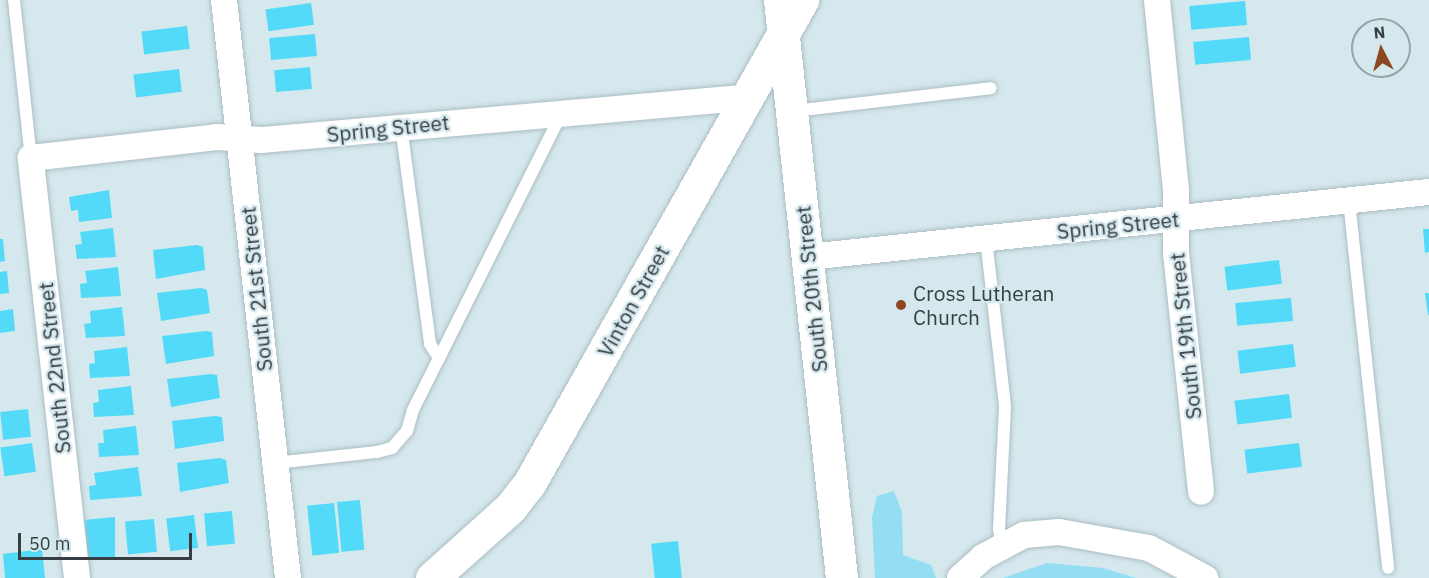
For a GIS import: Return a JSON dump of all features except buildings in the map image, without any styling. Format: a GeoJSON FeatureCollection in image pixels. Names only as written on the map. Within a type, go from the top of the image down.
{"type":"FeatureCollection","features":[{"type":"Feature","properties":{"kind":"main road","name":"Vinton Street"},"geometry":{"type":"LineString","coordinates":[[432,578],[510,508],[529,484],[802,0]]}},
{"type":"Feature","properties":{"kind":"street","name":"South 21st Street"},"geometry":{"type":"LineString","coordinates":[[224,0],[288,578]]}},
{"type":"Feature","properties":{"kind":"street","name":"South 20th Street"},"geometry":{"type":"LineString","coordinates":[[780,0],[842,578]]}},
{"type":"Feature","properties":{"kind":"street","name":"South 19th Street"},"geometry":{"type":"LineString","coordinates":[[1157,0],[1176,190],[1175,219],[1201,492]]}},
{"type":"Feature","properties":{"kind":"street","name":"Spring Street"},"geometry":{"type":"LineString","coordinates":[[31,158],[217,137],[262,140],[563,111],[746,98]]}},
{"type":"Feature","properties":{"kind":"street","name":"South 22nd Street"},"geometry":{"type":"LineString","coordinates":[[31,158],[77,578]]}},
{"type":"Feature","properties":{"kind":"street","name":"Spring Street"},"geometry":{"type":"LineString","coordinates":[[807,257],[1429,192]]}},
{"type":"Feature","properties":{"kind":"street"},"geometry":{"type":"LineString","coordinates":[[960,578],[983,557],[1024,535],[1059,532],[1095,536],[1149,548],[1205,578]]}},
{"type":"Feature","properties":{"kind":"lane"},"geometry":{"type":"LineString","coordinates":[[14,0],[31,158]]}},
{"type":"Feature","properties":{"kind":"lane"},"geometry":{"type":"LineString","coordinates":[[792,111],[991,88]]}},
{"type":"Feature","properties":{"kind":"lane"},"geometry":{"type":"LineString","coordinates":[[275,464],[392,448],[407,431],[439,358],[563,111]]}},
{"type":"Feature","properties":{"kind":"lane"},"geometry":{"type":"LineString","coordinates":[[401,126],[409,207],[416,223],[430,344],[439,358]]}},
{"type":"Feature","properties":{"kind":"lane"},"geometry":{"type":"LineString","coordinates":[[1349,201],[1388,568]]}},
{"type":"Feature","properties":{"kind":"lane"},"geometry":{"type":"LineString","coordinates":[[986,239],[1005,406],[999,529],[1002,548]]}},
{"type":"Feature","properties":{"kind":"shaded area"},"geometry":{"type":"Polygon","coordinates":[[[894,491],[902,512],[903,555],[931,565],[936,578],[875,578],[872,518],[877,496],[894,491]]]}},
{"type":"Feature","properties":{"kind":"shaded area"},"geometry":{"type":"Polygon","coordinates":[[[1047,563],[1103,568],[1136,578],[1003,578],[1047,563]]]}},
{"type":"Feature","properties":{"kind":"place","name":"Cross Lutheran Church"},"geometry":{"type":"Point","coordinates":[901,305]}}]}
